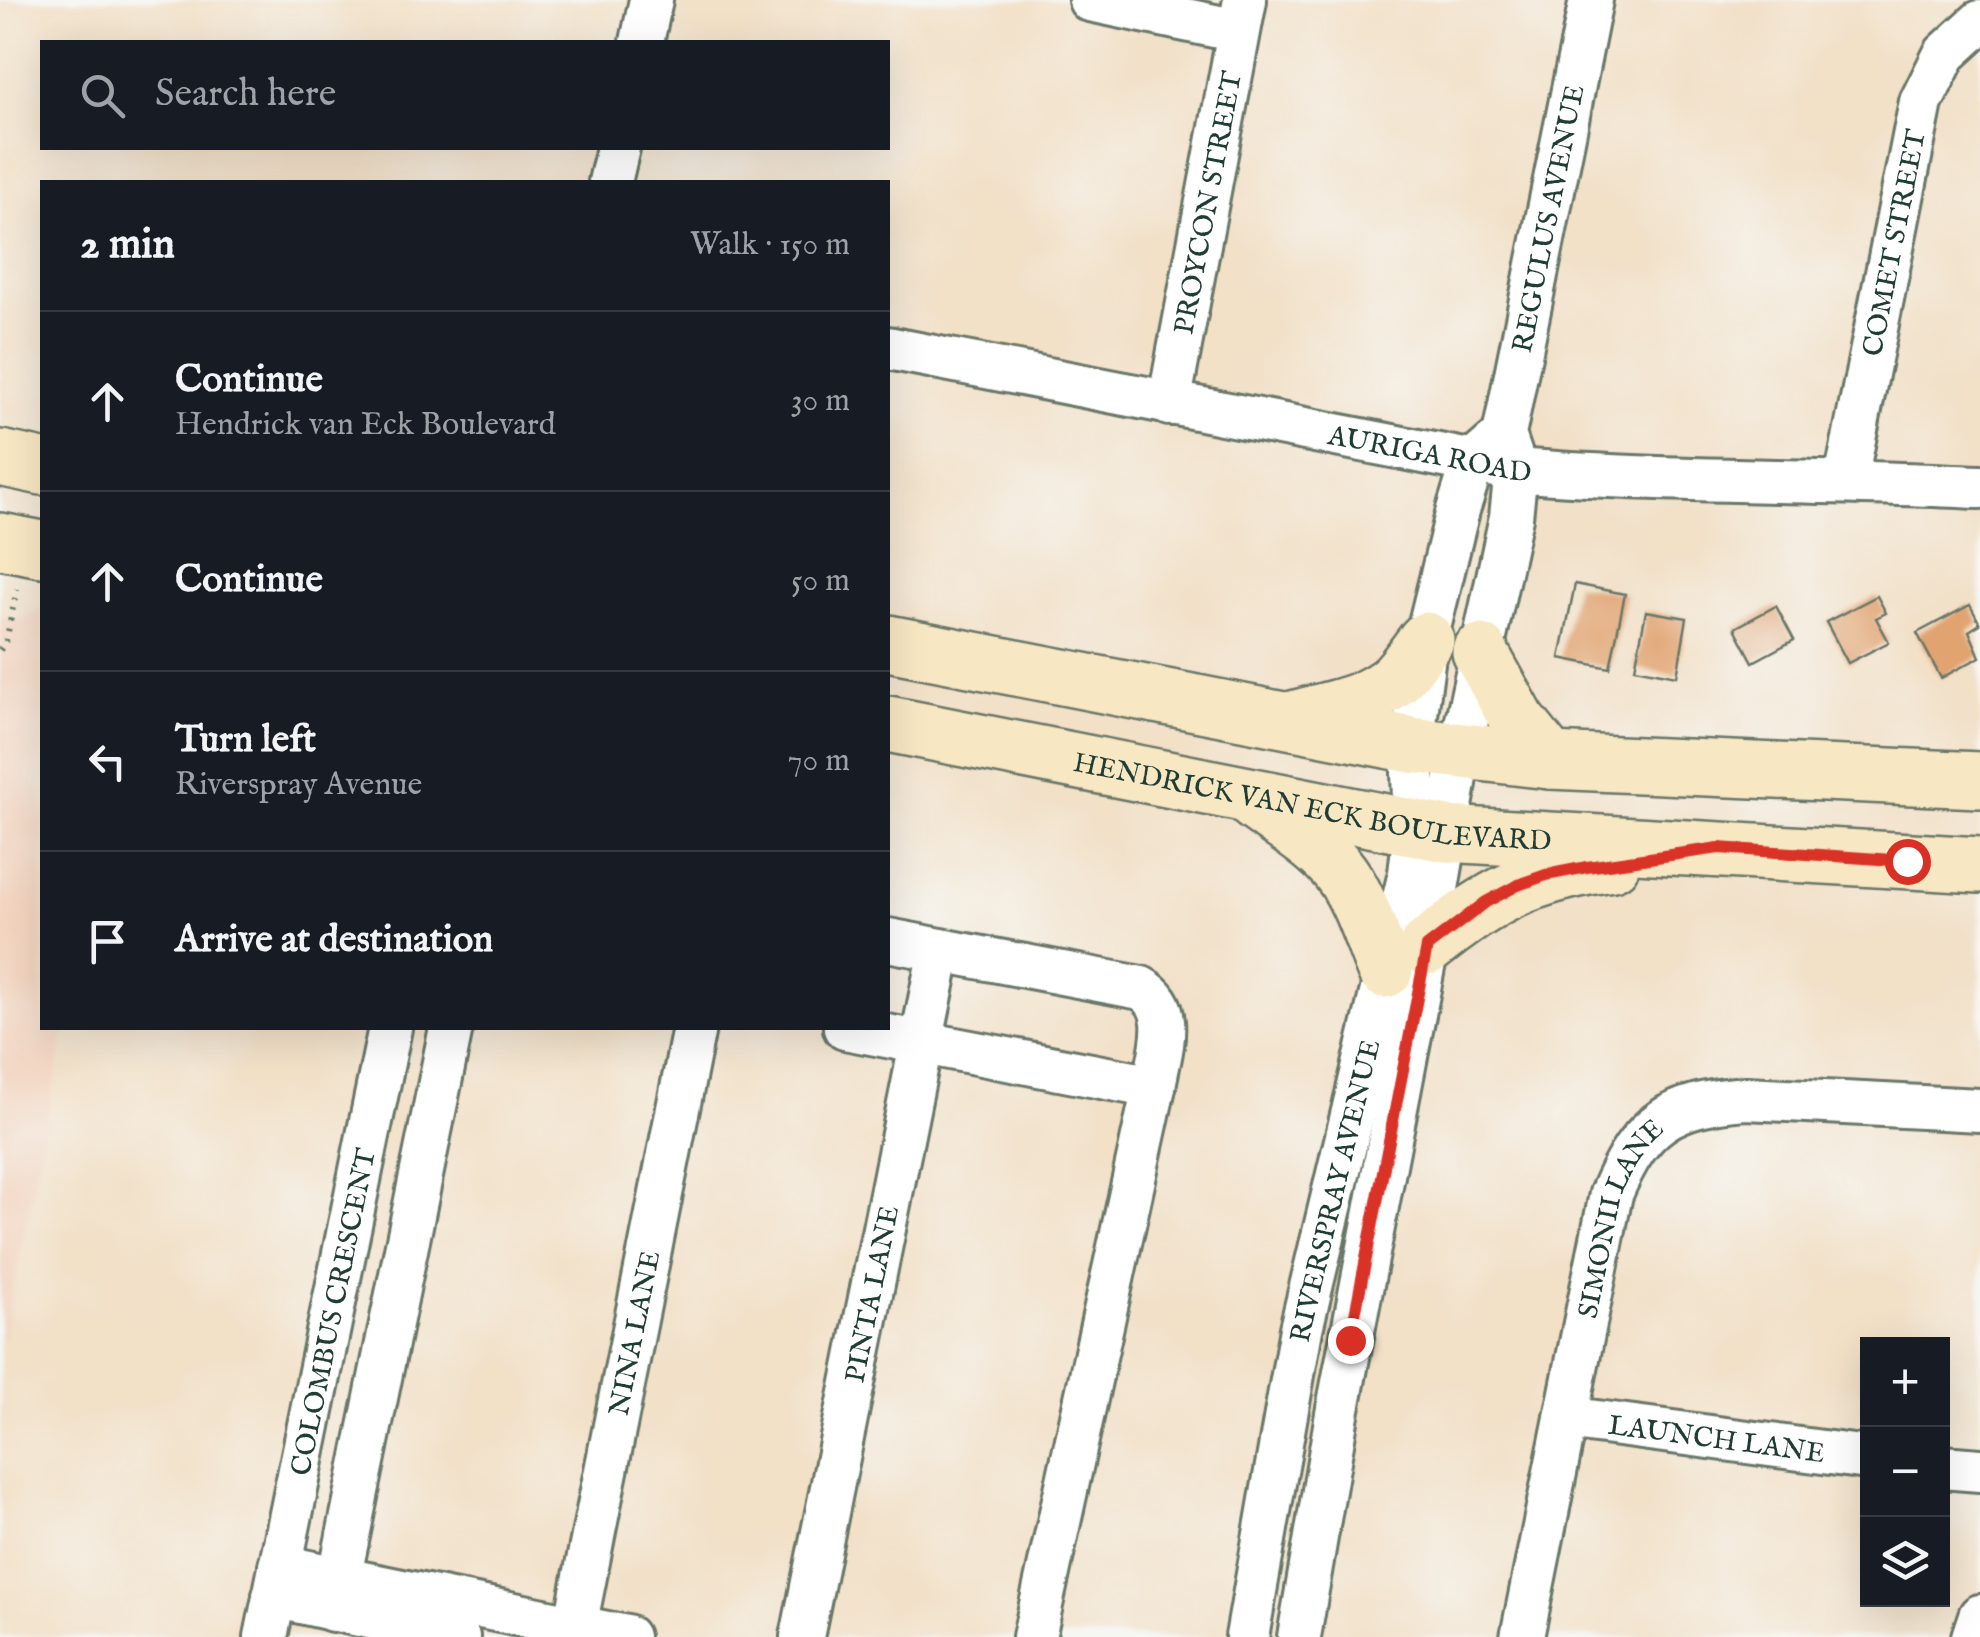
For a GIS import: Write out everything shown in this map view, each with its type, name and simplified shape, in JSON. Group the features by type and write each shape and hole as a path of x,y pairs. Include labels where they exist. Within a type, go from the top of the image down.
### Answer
{"main road":[{"path":"0,458 40,467"},
{"path":"1285,721 1372,694 1398,675 1426,640"},
{"path":"890,643 1436,747 1550,761 1980,780"},
{"path":"1480,652 1518,722 1550,761"},
{"name":"HENDRICK VAN ECK BOULEVARD","path":"890,724 1430,831 1980,864"},
{"path":"1244,795 1339,870 1406,958 1486,902 1546,875 1719,848"}],"street":[{"path":"642,40 651,0"},
{"path":"1090,0 1241,16"},
{"name":"REGULUS AVENUE","path":"1436,747 1480,652 1511,517 1498,456 1591,0"},
{"name":"PROYCON STREET","path":"1170,404 1241,16"},
{"name":"COMET STREET","path":"1846,480 1921,102 1945,54 1980,22"},
{"path":"610,180 618,150"},
{"name":"AURIGA ROAD","path":"890,348 1170,404 1498,456 1595,477 1846,480 1980,487"},
{"name":"REGULUS AVENUE","path":"1436,747 1426,640 1458,510 1498,456"},
{"name":"RIVERSPRAY AVENUE","path":"1299,1637 1362,1274 1390,1036 1406,958 1410,873 1430,831 1436,747"},
{"path":"890,940 1142,988 1155,996 1165,1018 1154,1087 1034,1637"},
{"name":"PINTA LANE","path":"802,1637 940,950"},
{"name":"COLOMBUS CRESCENT","path":"273,1600 390,1030"},
{"path":"337,1594 451,1030"},
{"name":"NINA LANE","path":"574,1632 694,1030"},
{"path":"856,1030 1154,1087"},
{"name":"RIVERSPRAY AVENUE","path":"1247,1637 1286,1408 1316,1263 1390,1036"},
{"name":"SIMONII LANE","path":"1522,1637 1611,1194 1634,1145 1674,1113 1707,1101 1746,1098 1980,1110"},
{"path":"1316,1263 1362,1274"},
{"path":"1286,1408 1336,1414"},
{"name":"LAUNCH LANE","path":"1566,1418 1860,1457"},
{"path":"1950,1467 1980,1470"},
{"path":"337,1594 458,1637"},
{"path":"273,1600 337,1594 497,1624 626,1637"},
{"path":"1973,1637 1980,1616"}],"path":[{"path":"0,650 6,642 23,545"}],"shaded area":[{"path":"33,612 40,614 40,1030 65,1030 0,1354 0,615 23,621"}],"building":[{"path":"1575,584 1625,594 1610,668 1560,658"},
{"path":"1877,596 1886,613 1876,618 1889,642 1848,663 1826,622"},
{"path":"1970,605 1980,624 1969,631 1980,657 1941,678 1917,633"},
{"path":"1776,606 1794,640 1753,662 1735,628"},
{"path":"1646,611 1687,618 1677,676 1635,668"}],"route":[{"path":"1350,1340 1427,947 1486,902 1518,885 1587,867 1719,848 1907,861"}]}
